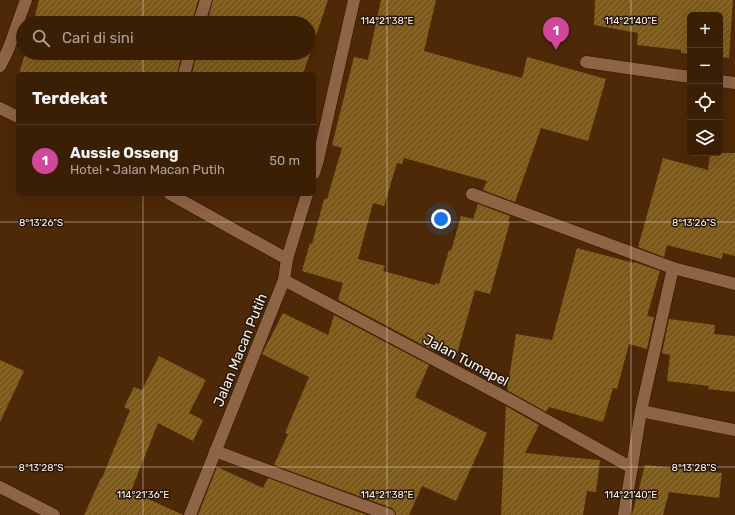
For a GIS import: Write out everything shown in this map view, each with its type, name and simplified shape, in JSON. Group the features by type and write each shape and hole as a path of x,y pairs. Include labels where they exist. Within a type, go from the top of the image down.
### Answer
{"street":[{"path":"18,16 26,0"},
{"path":"201,16 206,0"},
{"path":"316,166 354,0"},
{"path":"0,66 6,40 16,20"},
{"path":"185,72 188,60"},
{"path":"586,62 687,77"},
{"path":"723,81 735,83"},
{"path":"0,108 16,116"},
{"path":"472,194 673,268 735,284"},
{"path":"174,196 287,259"},
{"name":"Jalan Macan Putih","path":"190,515 284,280 287,259 306,196"},
{"path":"624,515 641,411 673,268"},
{"name":"Jalan Tumapel","path":"284,280 512,401 632,468"},
{"path":"641,411 735,430"},
{"path":"215,451 390,515"},
{"path":"0,487 54,515"}],"building":[{"path":"39,0 198,0 194,16 35,16"},
{"path":"213,0 328,0 316,36 316,16 209,16"},
{"path":"381,0 436,0 424,51 522,78 527,57 606,79 588,141 541,128 515,202 483,190 487,181 404,158 402,164 397,163 384,206 373,203 358,259 385,266 383,271 435,285 435,283 439,284 449,250 451,251 461,216 473,219 478,204 510,216 508,221 510,222 490,294 475,290 457,354 436,348 434,351 338,300 343,283 302,271 310,243 312,244 324,199 327,199 342,148 332,145 354,57 368,60"},
{"path":"595,0 733,0 729,58 723,57 723,12 687,12 687,54 681,53 681,50 637,45 638,33 594,25"},
{"path":"23,60 180,60 177,72 20,72"},
{"path":"195,60 308,60 304,72 192,72"},
{"path":"723,153 735,153 735,256 723,253 722,259 667,245 664,257 638,247 663,158 708,170 710,156 723,156"},
{"path":"577,248 634,262 660,271 647,316 654,317 647,349 629,344 617,389 613,388 603,422 549,407 546,412 507,390 516,334 552,340"},
{"path":"283,313 328,335 334,315 429,365 415,397 487,433 456,501 422,486 409,515 396,515 392,508 274,465 288,434 285,433 309,377 262,354"},
{"path":"669,319 715,325 714,334 735,336 735,392 708,389 709,386 667,381 670,355 662,353"},
{"path":"159,356 206,380 189,413 203,420 193,441 158,423 131,491 183,515 84,515 102,478 130,410 124,407 134,387 142,390"},
{"path":"0,360 24,371 0,422"},
{"path":"506,406 539,425 525,453 600,460 596,492 587,491 583,515 501,515"},
{"path":"645,465 722,473 719,498 669,492 663,515 632,515"},
{"path":"217,467 263,488 268,478 367,515 198,515"}],"place":[{"name":"Aussie Osseng","path":"556,50"}]}
